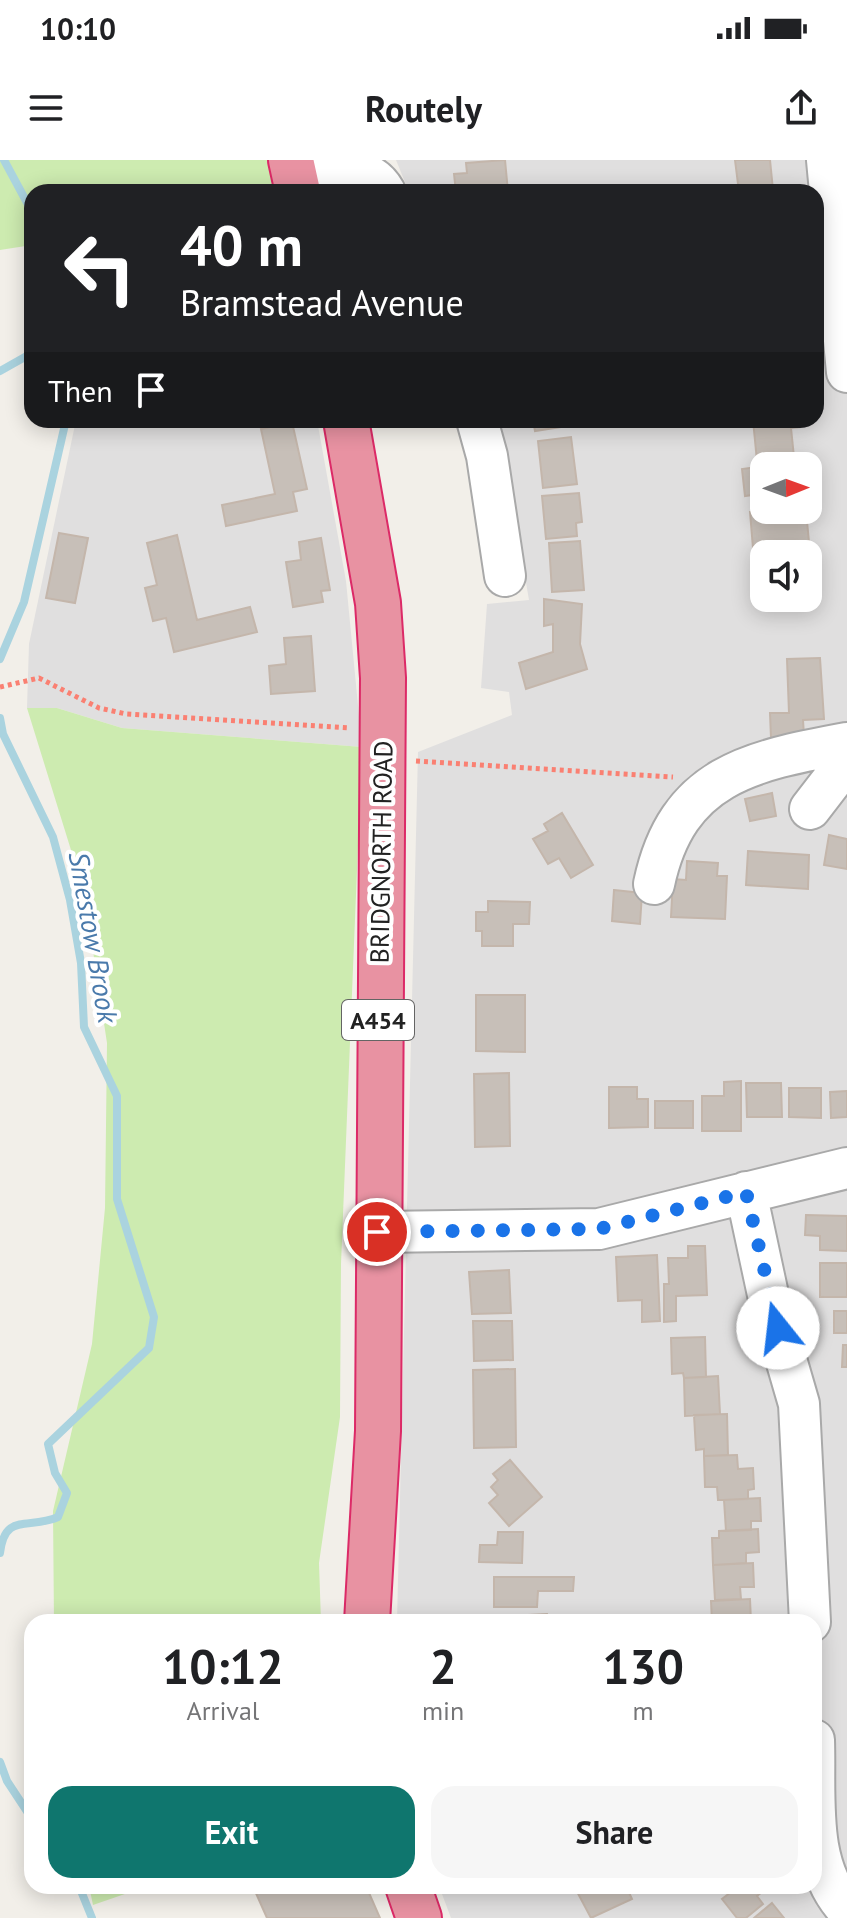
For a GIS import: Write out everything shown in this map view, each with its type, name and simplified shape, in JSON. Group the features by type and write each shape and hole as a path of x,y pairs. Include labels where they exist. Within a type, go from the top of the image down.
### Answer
{"highway":[{"name":"BRIDGNORTH ROAD","path":"347,428 378,603 382,745 378,1431 367,1614"},
{"path":"411,1894 419,1918"}],"street":[{"path":"827,160 847,372"},
{"path":"295,178 346,167 363,168 372,173 380,184"},
{"path":"479,428 487,456 505,576"},
{"path":"654,884 661,850 678,816 722,780 760,760 847,743"},
{"path":"810,809 847,761"},
{"path":"377,1232 599,1229 847,1168"},
{"path":"746,1192 770,1304 799,1404 810,1614"},
{"path":"822,1872 831,1891 847,1909"}],"path":[{"path":"0,687 39,678 99,708 126,714 382,745 722,780"}],"shaded area":[{"path":"396,160 847,160 847,1918 451,1918 442,1894 822,1894 822,1614 397,1614 418,752 512,715 509,692 481,688 487,604 529,600 499,428 824,428 824,184 406,184"},
{"path":"74,428 318,428 346,581 362,747 122,728 57,708 27,708 29,644"}],"green space":[{"path":"0,160 270,160 275,184 24,184 24,246 0,250"},
{"path":"27,708 57,708 122,728 362,747 341,1264 340,1417 319,1563 321,1614 54,1614 53,1511 92,1344 105,1208 107,1043 84,892"},
{"path":"91,1894 125,1894 93,1905"}],"building":[{"path":"505,160 507,184 455,184 454,174 467,173 466,163"},
{"path":"735,160 770,160 772,184 738,184"},
{"path":"293,428 307,489 293,492 297,511 226,526 222,505 275,494 261,429"},
{"path":"754,428 791,428 793,452 756,452"},
{"path":"571,437 577,484 543,488 538,441"},
{"path":"750,468 750,495 745,496 742,469"},
{"path":"579,493 582,522 576,523 577,536 546,539 542,496"},
{"path":"751,524 807,524 809,540 752,540"},
{"path":"59,533 88,538 75,603 46,598"},
{"path":"177,535 197,620 250,607 257,632 174,652 166,618 153,621 145,588 157,585 147,543"},
{"path":"321,538 330,590 321,591 323,602 293,607 286,562 301,560 299,542"},
{"path":"580,541 584,590 552,592 549,543"},
{"path":"544,599 582,604 580,644 587,669 526,689 519,663 553,652 553,624 544,626"},
{"path":"311,636 315,691 271,694 269,666 286,664 284,638"},
{"path":"820,658 824,719 803,720 804,736 771,738 770,713 789,713 787,659"},
{"path":"772,793 776,816 750,821 745,799"},
{"path":"562,813 593,865 571,878 559,858 548,864 533,839 548,831 544,824"},
{"path":"829,835 847,839 847,869 824,865"},
{"path":"748,851 809,855 808,889 746,885"},
{"path":"687,861 718,863 717,876 727,876 725,919 671,917 673,879 686,880"},
{"path":"614,890 642,893 640,924 612,921"},
{"path":"488,901 530,902 529,924 513,924 513,946 482,946 482,931 476,931 476,912 488,912"},
{"path":"476,995 525,995 525,1052 476,1051"},
{"path":"509,1073 510,1146 475,1147 474,1074"},
{"path":"741,1081 741,1131 702,1131 702,1096 724,1096 724,1082"},
{"path":"746,1083 781,1083 782,1117 747,1117"},
{"path":"609,1087 637,1087 637,1099 648,1099 648,1127 609,1128"},
{"path":"789,1088 821,1088 821,1118 789,1117"},
{"path":"847,1091 847,1117 831,1118 830,1092"},
{"path":"655,1101 693,1101 693,1128 655,1128"},
{"path":"806,1215 847,1216 847,1251 820,1250 820,1236 805,1235"},
{"path":"688,1246 705,1246 707,1295 676,1296 676,1321 664,1322 664,1284 669,1284 668,1258 688,1258"},
{"path":"657,1255 660,1321 642,1322 642,1300 618,1301 616,1257"},
{"path":"820,1263 847,1263 847,1297 820,1297"},
{"path":"509,1270 511,1313 472,1314 469,1272"},
{"path":"834,1311 847,1311 847,1333 834,1333"},
{"path":"473,1321 512,1321 513,1360 474,1361"},
{"path":"705,1337 706,1377 684,1378 683,1373 672,1374 671,1338"},
{"path":"843,1345 847,1345 847,1367 842,1367"},
{"path":"515,1369 516,1447 474,1448 473,1370"},
{"path":"718,1376 720,1414 685,1416 684,1378"},
{"path":"727,1414 728,1455 704,1456 704,1449 696,1450 694,1415"},
{"path":"737,1455 738,1469 753,1468 754,1489 748,1490 748,1499 718,1500 717,1487 705,1487 704,1456"},
{"path":"510,1460 542,1497 509,1526 489,1503 498,1495 491,1487 498,1480 493,1474"},
{"path":"760,1498 761,1521 751,1521 751,1530 726,1531 724,1500"},
{"path":"758,1529 759,1552 746,1553 746,1563 713,1565 712,1538 719,1538 719,1531"},
{"path":"498,1532 523,1532 522,1563 479,1562 480,1545 497,1545"},
{"path":"753,1563 754,1587 740,1587 741,1599 715,1600 713,1565"},
{"path":"494,1577 574,1577 573,1591 538,1591 537,1607 494,1607"},
{"path":"750,1599 751,1614 712,1614 711,1601"},
{"path":"256,1894 370,1894 380,1918 267,1918"},
{"path":"578,1894 630,1894 632,1899 591,1918"},
{"path":"729,1894 760,1894 757,1896 763,1904 746,1918 737,1918 722,1899"},
{"path":"772,1903 784,1918 754,1918"}],"waterway":[{"name":"Smestow Brook","path":"4,160 24,197"},
{"path":"0,371 24,358"},
{"name":"Smestow Brook","path":"0,659 24,602 64,428"},
{"name":"Smestow Brook","path":"0,718 3,734 53,837 70,900 81,963 84,1027 117,1096 117,1199 154,1317 149,1348 48,1444 55,1473 67,1493 58,1517 13,1527 7,1532 0,1553"},
{"name":"Smestow Brook","path":"0,1762 7,1781 24,1807"},
{"name":"Smestow Brook","path":"82,1894 92,1918"}],"route":[{"path":"377,1232 599,1229 635,1223 746,1192 778,1328"}]}
